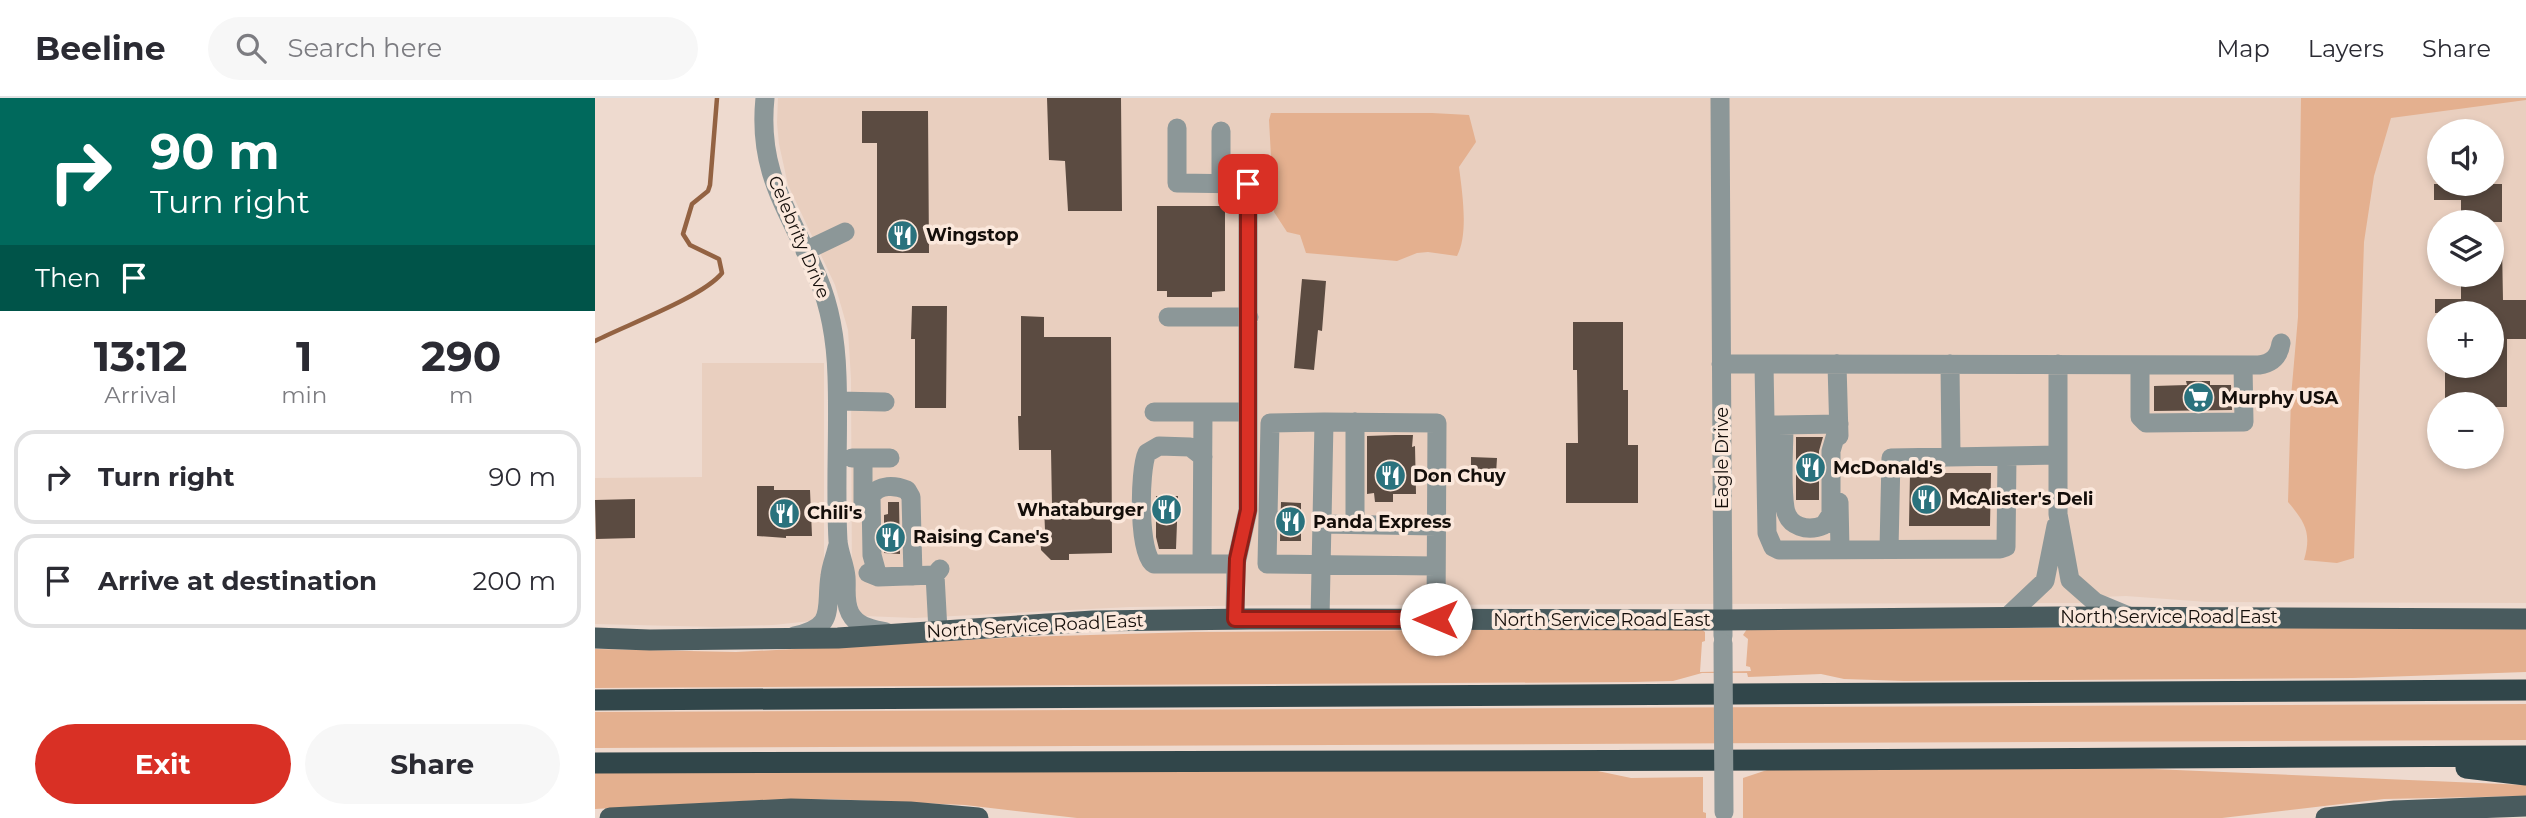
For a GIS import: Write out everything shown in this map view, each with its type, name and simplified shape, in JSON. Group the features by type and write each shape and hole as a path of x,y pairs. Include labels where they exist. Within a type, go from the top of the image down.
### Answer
{"highway":[{"path":"595,700 2526,690"},
{"path":"595,763 2526,756"},
{"path":"2367,758 2526,775"}],"main road":[{"name":"North Service Road East","path":"595,638 785,638 898,634 1093,621 1235,619 2526,619"},
{"path":"2326,818 2395,811 2526,806"},
{"path":"610,818 790,809 978,818"}],"street":[{"name":"Celebrity Drive","path":"765,98 764,134 773,181 818,276 833,328 837,353 838,543"},
{"name":"Eagle Drive","path":"1720,98 1724,815"},
{"path":"1177,128 1177,183 1248,184 1248,515 1236,564 1235,619"},
{"path":"1221,131 1221,183"},
{"path":"805,251 845,232"},
{"path":"1168,317 1249,317"},
{"path":"1721,364 2259,365 2272,361 2281,344"},
{"path":"1764,364 1785,509 1795,524 1810,529 1824,526 1831,514 1831,451 1839,424"},
{"path":"1837,364 1840,549"},
{"path":"1950,364 1951,456"},
{"path":"2058,364 2058,514 2070,580 2095,602 2132,617"},
{"path":"2140,365 2140,417 2146,423 2244,422 2243,365"},
{"path":"838,401 885,402"},
{"path":"1154,412 1248,412"},
{"path":"1202,564 1203,412"},
{"path":"1320,619 1324,422"},
{"path":"1355,422 1355,524"},
{"path":"1436,566 1267,564 1270,423 1437,423 1436,619"},
{"path":"1774,425 1839,424"},
{"path":"1774,425 1769,542 1779,550 2006,547 2007,456"},
{"path":"1203,457 1163,455 1151,463 1150,540 1153,557 1202,564 1236,564"},
{"path":"1889,549 1891,458 2058,455"},
{"path":"838,458 890,458"},
{"path":"863,458 864,562 869,574 878,577 913,576 937,572 938,631"},
{"path":"878,577 872,555 871,499 877,490 894,487 907,490 911,497 913,576"},
{"path":"2007,617 2045,580 2058,514"},
{"path":"1322,524 1436,526"},
{"path":"838,543 851,615 861,625 898,634"},
{"path":"785,638 815,630 825,620 829,606 829,576 838,543"}],"shaded area":[{"path":"778,98 2526,98 2526,603 2207,602 2126,596 2099,597 2081,603 1294,605 1130,607 915,618 864,616 860,614 852,587 851,379 848,330 835,285 788,185 779,144"},
{"path":"2301,98 2526,98 2391,118 2374,176 2364,242 2354,558 2337,563 2304,560 2307,535 2299,516 2288,502 2291,397 2298,317"},
{"path":"1271,113 1469,115 1476,142 1459,167 1464,224 1457,256 1428,252 1417,253 1397,261 1306,253 1300,235 1287,232 1274,212 1269,120"},
{"path":"702,363 824,363 824,585 821,612 811,621 773,625 716,627 595,624 595,478 702,477"},
{"path":"1700,628 1705,632 1705,641 1702,642 1700,672 1751,671 1750,667 1746,666 1748,639 1743,635 1747,629 2526,629 2526,672 2353,678 1904,681 1844,679 1821,674 1748,677 1747,673 1702,673 1673,681 1633,682 595,688 595,649 736,652 1022,637 1193,632"},
{"path":"2526,704 2526,740 595,748 595,712"},
{"path":"2014,767 2153,769 2526,785 2526,796 2384,799 2222,818 1743,818 1743,778 1767,770"},
{"path":"1593,770 1631,778 1703,777 1703,812 1706,813 1706,818 1077,818 965,805 829,799 595,809 595,773"}],"building":[{"path":"1047,98 1121,98 1122,211 1068,211 1065,161 1049,160"},
{"path":"862,111 928,111 929,253 877,253 877,143 862,143"},
{"path":"2434,196 2502,196 2502,210 2461,210 2461,200 2434,200"},
{"path":"1157,206 1225,206 1225,291 1212,292 1212,297 1167,297 1167,291 1157,291"},
{"path":"1302,279 1326,281 1322,331 1318,330 1314,370 1294,368"},
{"path":"2461,287 2503,287 2503,300 2526,300 2526,339 2507,339 2507,407 2504,407 2504,392 2445,392 2445,378 2504,378 2504,301 2435,301 2461,299"},
{"path":"912,306 947,306 946,408 915,408"},
{"path":"1021,316 1044,317 1044,337 1111,337 1112,553 1069,554 1069,560 1051,560 1041,550 1040,531 1045,530 1044,506 1052,506 1051,450 1019,450"},
{"path":"1573,322 1623,322 1623,390 1628,390 1628,445 1638,445 1638,503 1566,503 1566,443 1578,443"},
{"path":"2186,381 2210,381 2210,385 2231,385 2232,410 2154,411 2154,386 2187,385"},
{"name":"Don Chuy","path":"1413,435 1416,494 1393,494 1393,502 1375,502 1374,493 1367,494 1367,436"},
{"name":"McDonald's","path":"1796,437 1823,437 1819,451 1819,500 1796,500"},
{"path":"1471,457 1497,458 1496,474 1471,473"},
{"path":"1910,473 1991,473 1990,526 1909,526"},
{"name":"Chili's","path":"757,486 774,486 774,490 810,490 812,536 757,536"},
{"name":"Whataburger","path":"1156,496 1178,496 1176,549 1159,549 1156,537"},
{"path":"635,499 635,538 596,539 595,500"},
{"path":"888,502 899,502 900,554 884,553 884,515 888,514"},
{"name":"Panda Express","path":"1281,502 1301,503 1301,541 1280,541"}],"waterway":[{"path":"595,341 699,292 722,273 719,259 690,245 683,234 692,204 708,191 710,185 717,98"}],"place":[{"name":"Wingstop","path":"903,235"},
{"name":"Murphy USA","path":"2198,398"},
{"name":"McDonald's","path":"1810,468"},
{"name":"Don Chuy","path":"1390,476"},
{"name":"McAlister's Deli","path":"1926,499"},
{"name":"Whataburger","path":"1167,510"},
{"name":"Chili's","path":"784,513"},
{"name":"Panda Express","path":"1290,522"},
{"name":"Raising Cane's","path":"890,537"}],"route":[{"path":"1248,184 1248,510 1247,523 1238,550 1235,619 1436,619"}]}
